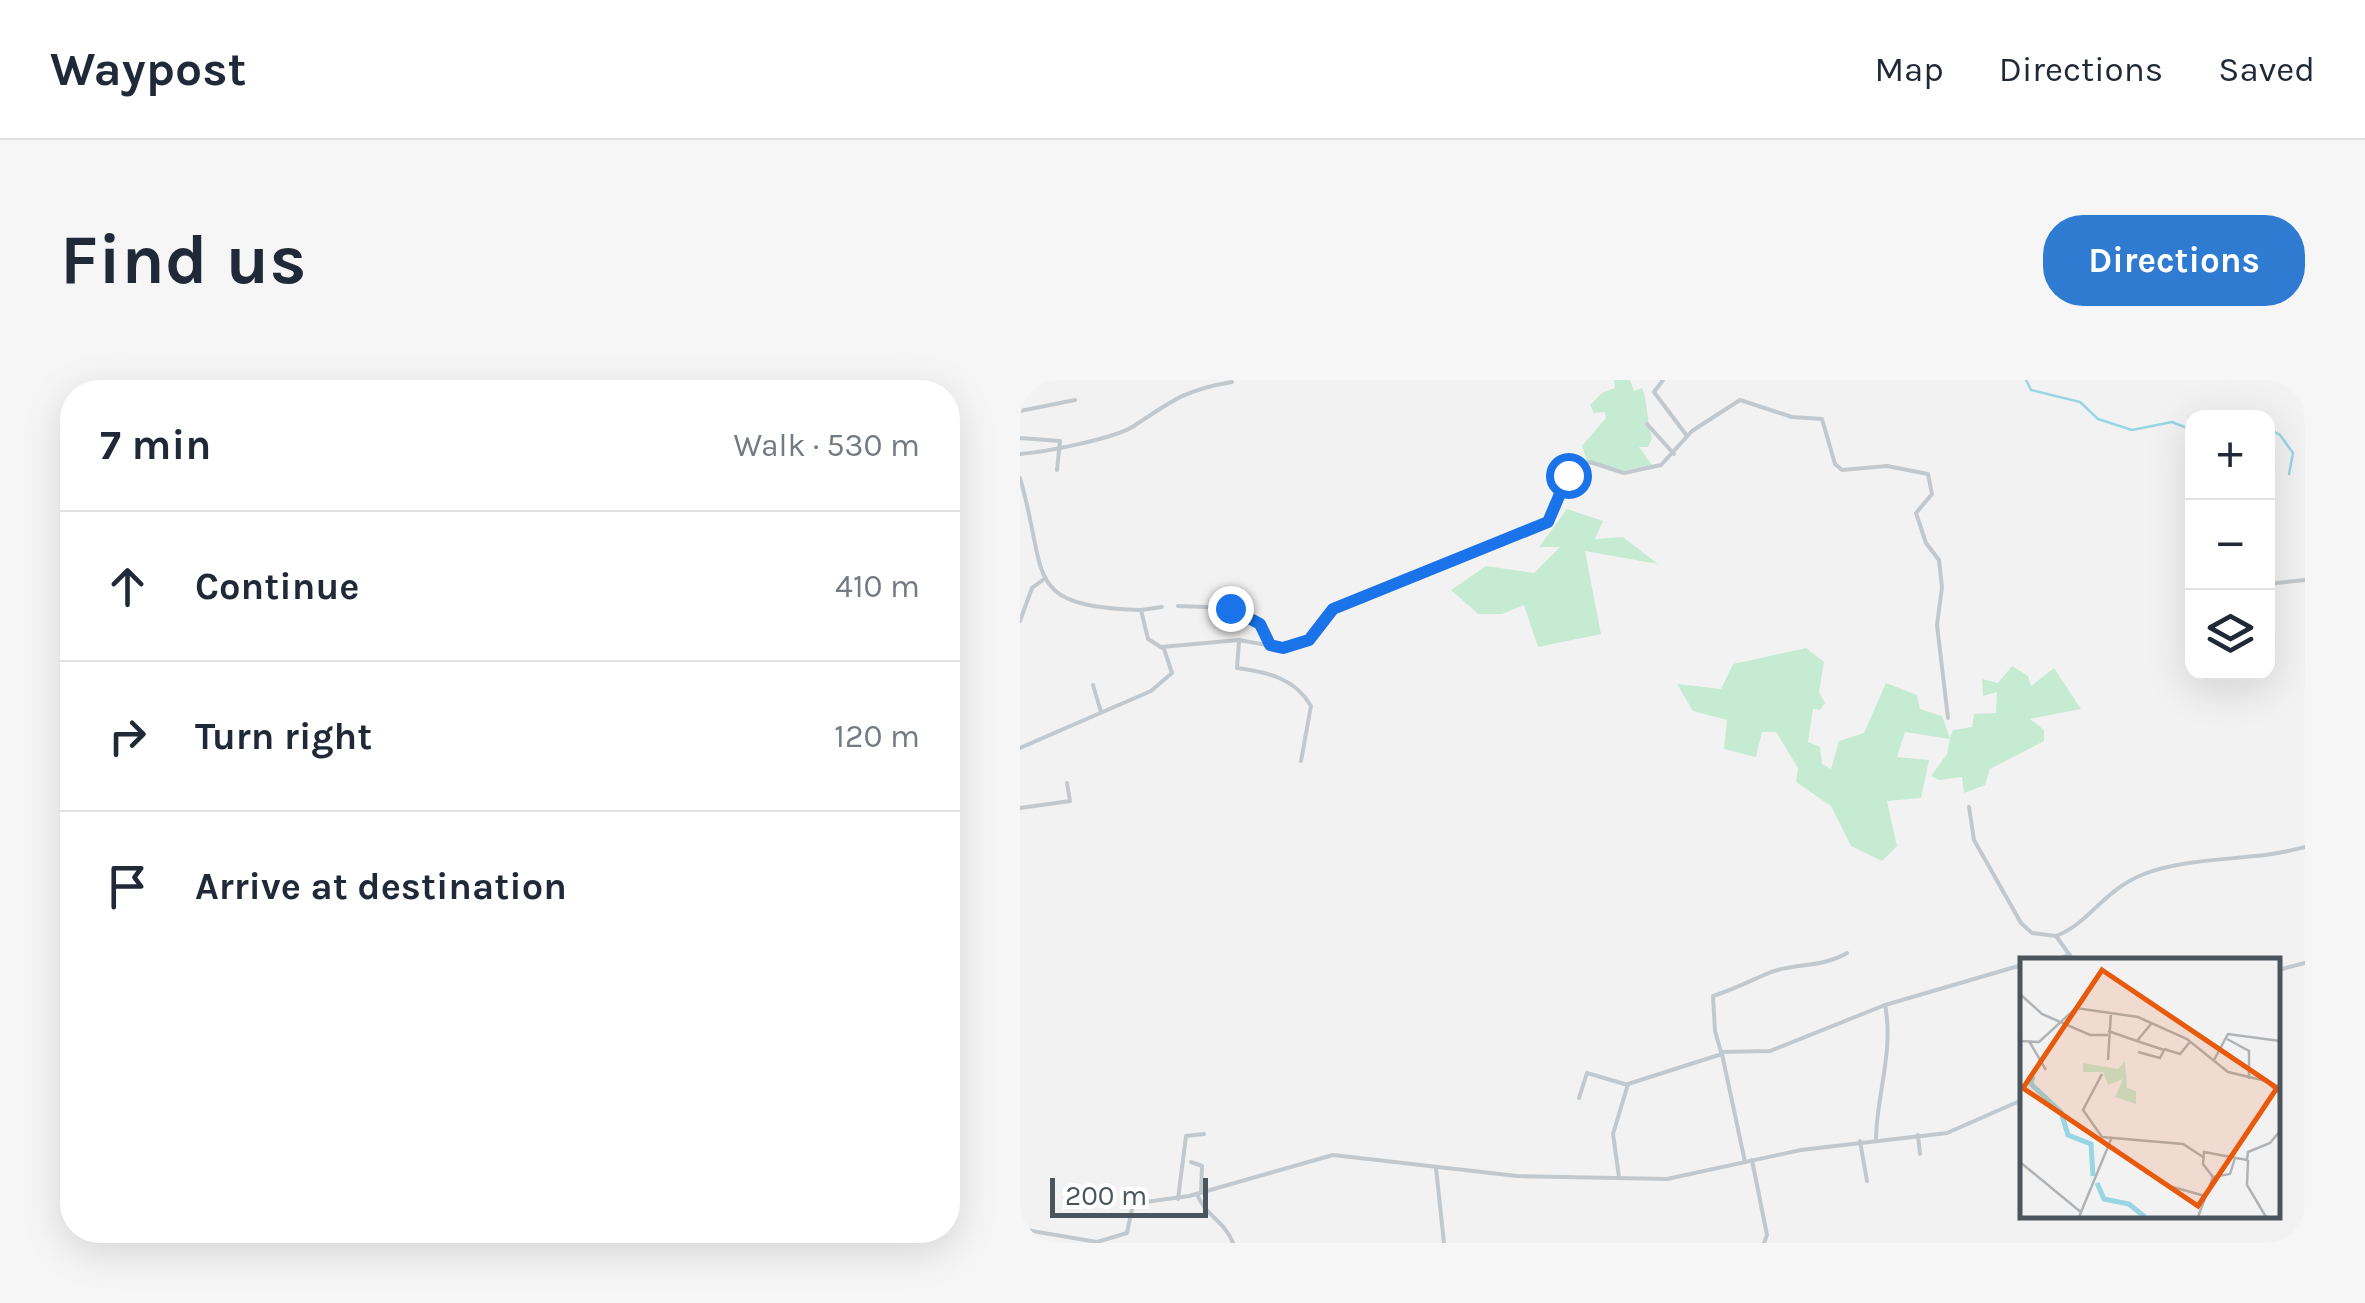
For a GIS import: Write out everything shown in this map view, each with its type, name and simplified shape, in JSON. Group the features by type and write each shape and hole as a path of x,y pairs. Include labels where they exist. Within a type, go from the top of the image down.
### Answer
{"street":[{"path":"1664,380 1654,392 1687,436"},
{"path":"1020,454 1059,451 1130,429 1183,392 1232,382"},
{"path":"1020,411 1074,400"},
{"path":"1162,647 1239,640 1283,648 1309,640 1333,609 1476,552 1517,530 1542,525 1556,512 1564,482 1578,465 1596,462 1618,472 1633,472 1661,465 1687,436 1727,405 1744,401 1792,418 1822,419 1835,464 1842,470 1888,466 1928,474 1932,494 1916,513 1926,542 1939,560 1942,587 1937,625 1948,718"},
{"path":"1647,424 1674,454"},
{"path":"1020,438 1058,440 1057,470"},
{"path":"1020,478 1044,578 1066,601 1109,610 1162,607"},
{"path":"1020,621 1032,588 1044,578"},
{"path":"2275,583 2305,580"},
{"path":"1178,606 1230,608 1260,624 1270,645"},
{"path":"1020,748 1170,678 1171,666 1162,647 1148,639 1140,610"},
{"path":"1239,640 1237,668 1275,674 1296,687 1311,706 1301,761"},
{"path":"1093,685 1101,712"},
{"path":"1020,808 1070,801 1067,783"},
{"path":"1969,807 1974,840 2019,920 2032,933 2056,936 2072,930 2109,892 2145,874 2214,858 2277,855 2305,847"},
{"path":"2056,936 2070,958"},
{"path":"1745,1162 1713,996 1747,986 1766,974 1828,964 1848,953"},
{"path":"2060,958 2067,956"},
{"path":"2280,969 2305,963"},
{"path":"1578,1098 1587,1073 1628,1085 1652,1073 1722,1053 1770,1051 1885,1005 2020,965"},
{"path":"1876,1138 1877,1098 1888,1051 1885,1005"},
{"path":"1619,1180 1613,1134 1628,1085"},
{"path":"1127,1243 1124,1236 1134,1205 1199,1194 1321,1156 1619,1180 1687,1176 1860,1140 1966,1128 2020,1101"},
{"path":"1178,1198 1186,1136 1204,1134"},
{"path":"1918,1135 1920,1154"},
{"path":"1860,1140 1866,1181"},
{"path":"1752,1160 1768,1235 1764,1243"},
{"path":"1191,1162 1202,1166 1199,1194 1206,1213 1225,1226 1233,1243"},
{"path":"1436,1168 1444,1243"},
{"path":"1020,1229 1097,1242 1124,1236"}],"green space":[{"path":"1614,380 1630,380 1634,391 1642,388 1652,438 1648,447 1639,447 1652,465 1622,471 1580,462 1586,458 1582,446 1606,418 1605,412 1594,413 1590,405 1602,393 1615,388"},
{"path":"1567,509 1603,521 1595,539 1623,537 1658,564 1585,551 1601,634 1538,647 1524,605 1502,614 1478,614 1451,590 1486,566 1534,573 1560,547 1539,547"},
{"path":"1806,648 1824,662 1819,692 1825,703 1820,710 1813,709 1808,742 1820,747 1822,764 1831,769 1839,741 1864,733 1886,683 1917,695 1920,709 1942,716 1950,738 1953,730 1972,727 1974,714 1996,713 1997,692 1983,696 1982,679 1998,683 2012,666 2028,676 2031,686 2054,668 2081,709 2030,719 2044,730 2044,741 1990,769 1985,785 1964,793 1962,777 1939,780 1931,776 1947,754 1950,739 1905,732 1897,757 1929,760 1921,798 1887,801 1897,846 1882,861 1851,846 1831,806 1796,782 1798,768 1776,732 1762,732 1756,757 1724,749 1727,720 1693,711 1677,684 1721,689 1733,664"}],"waterway":[{"path":"2026,380 2031,390 2080,402 2098,419 2132,430 2172,422 2185,427"},
{"path":"2275,432 2293,453 2289,474"}],"route":[{"path":"1230,608 1260,624 1270,645 1283,648 1309,640 1323,617 1333,609 1476,552 1517,530 1548,522 1556,512 1568,475"}]}
